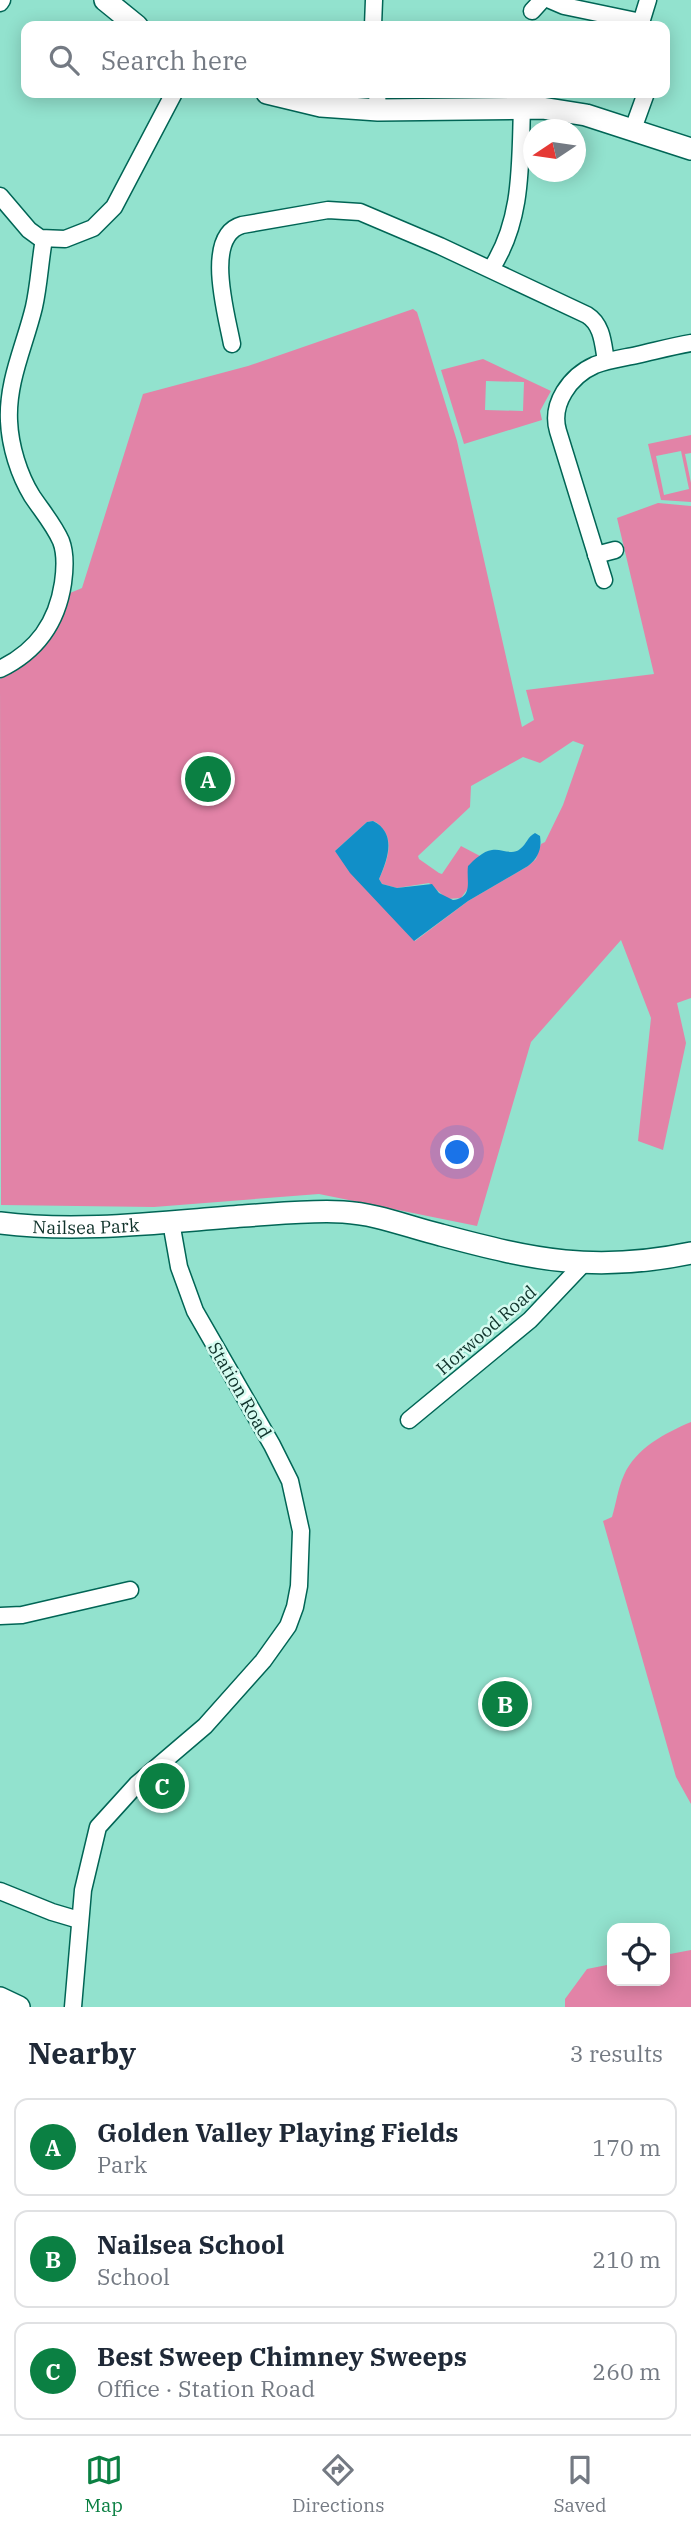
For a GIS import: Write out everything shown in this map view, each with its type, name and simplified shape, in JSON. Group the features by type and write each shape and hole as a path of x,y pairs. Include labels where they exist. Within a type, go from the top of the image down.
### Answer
{"street":[{"path":"105,0 131,21"},
{"path":"373,21 374,0"},
{"path":"550,0 564,6 628,21"},
{"path":"642,21 649,0"},
{"path":"0,196 34,235 44,239 73,236 93,228 109,214 171,98"},
{"path":"288,98 321,106 377,101 542,108 586,115 691,149"},
{"path":"633,129 644,98"},
{"path":"491,269 508,239 516,208 522,107"},
{"path":"232,344 222,291 220,259 225,239 231,230 239,226 328,210 360,212 491,269 591,317 601,333 606,361"},
{"path":"0,669 27,652 45,633 61,598 64,572 62,545 53,525 23,479 4,421 13,377 35,303 44,239"},
{"path":"604,580 558,431 555,412 561,398 576,379 591,367 606,361 691,343"},
{"path":"596,555 615,550"},
{"path":"171,1222 285,1213 363,1214 401,1222 492,1249 546,1260 583,1264 628,1263 691,1253"},
{"name":"Nailsea Park","path":"0,1223 44,1227 171,1222"},
{"name":"Station Road","path":"73,2007 79,1920 92,1848 101,1823 150,1771 205,1726 263,1661 288,1626 299,1586 301,1531 290,1481 195,1311 178,1267 171,1222"},
{"name":"Horwood Road","path":"409,1420 530,1320 583,1264"},
{"path":"0,1616 22,1615 121,1588"},
{"path":"0,1891 79,1920"},
{"path":"0,1998 19,2007"}],"shaded area":[{"path":"413,309 417,312 457,441 522,727 534,720 526,690 654,674 617,518 658,503 691,506 691,998 677,1003 686,1043 663,1150 638,1141 651,1018 621,940 531,1042 477,1226 319,1194 154,1207 1,1205 0,679 35,654 53,633 70,593 82,588 143,394 248,366","holes":["573,741 584,745 563,805 545,842 541,844 536,859 468,901 415,941 335,851 367,822 376,822 386,834 389,846 379,879 382,884 397,888 429,883 447,899 461,898 469,887 468,868 480,856 461,846 442,874 418,856 470,807 471,786 523,757 540,763"]},
{"path":"483,359 551,391 540,411 542,420 464,444 441,370","holes":["486,381 524,382 523,411 485,410"]},
{"path":"691,435 691,453 685,454 691,483 691,502 661,500 648,444","holes":["681,451 689,489 664,495 656,456"]},
{"path":"691,1422 691,1804 676,1777 603,1521 612,1517 622,1480 636,1457 662,1436"},
{"path":"691,1950 691,2007 565,2007 565,1999 587,1969 607,1965 607,1986 670,1986 670,1954"}],"water":[{"path":"373,821 381,826 388,839 387,855 379,879 382,884 397,888 432,884 439,893 453,900 464,896 468,888 468,866 482,854 495,850 517,851 535,833 540,836 540,849 528,866 468,901 414,941 350,873 335,851 367,822"}],"place":[{"name":"Golden Valley Playing Fields","path":"208,779"},
{"name":"Nailsea School","path":"505,1704"},
{"name":"Best Sweep Chimney Sweeps","path":"162,1786"}]}
